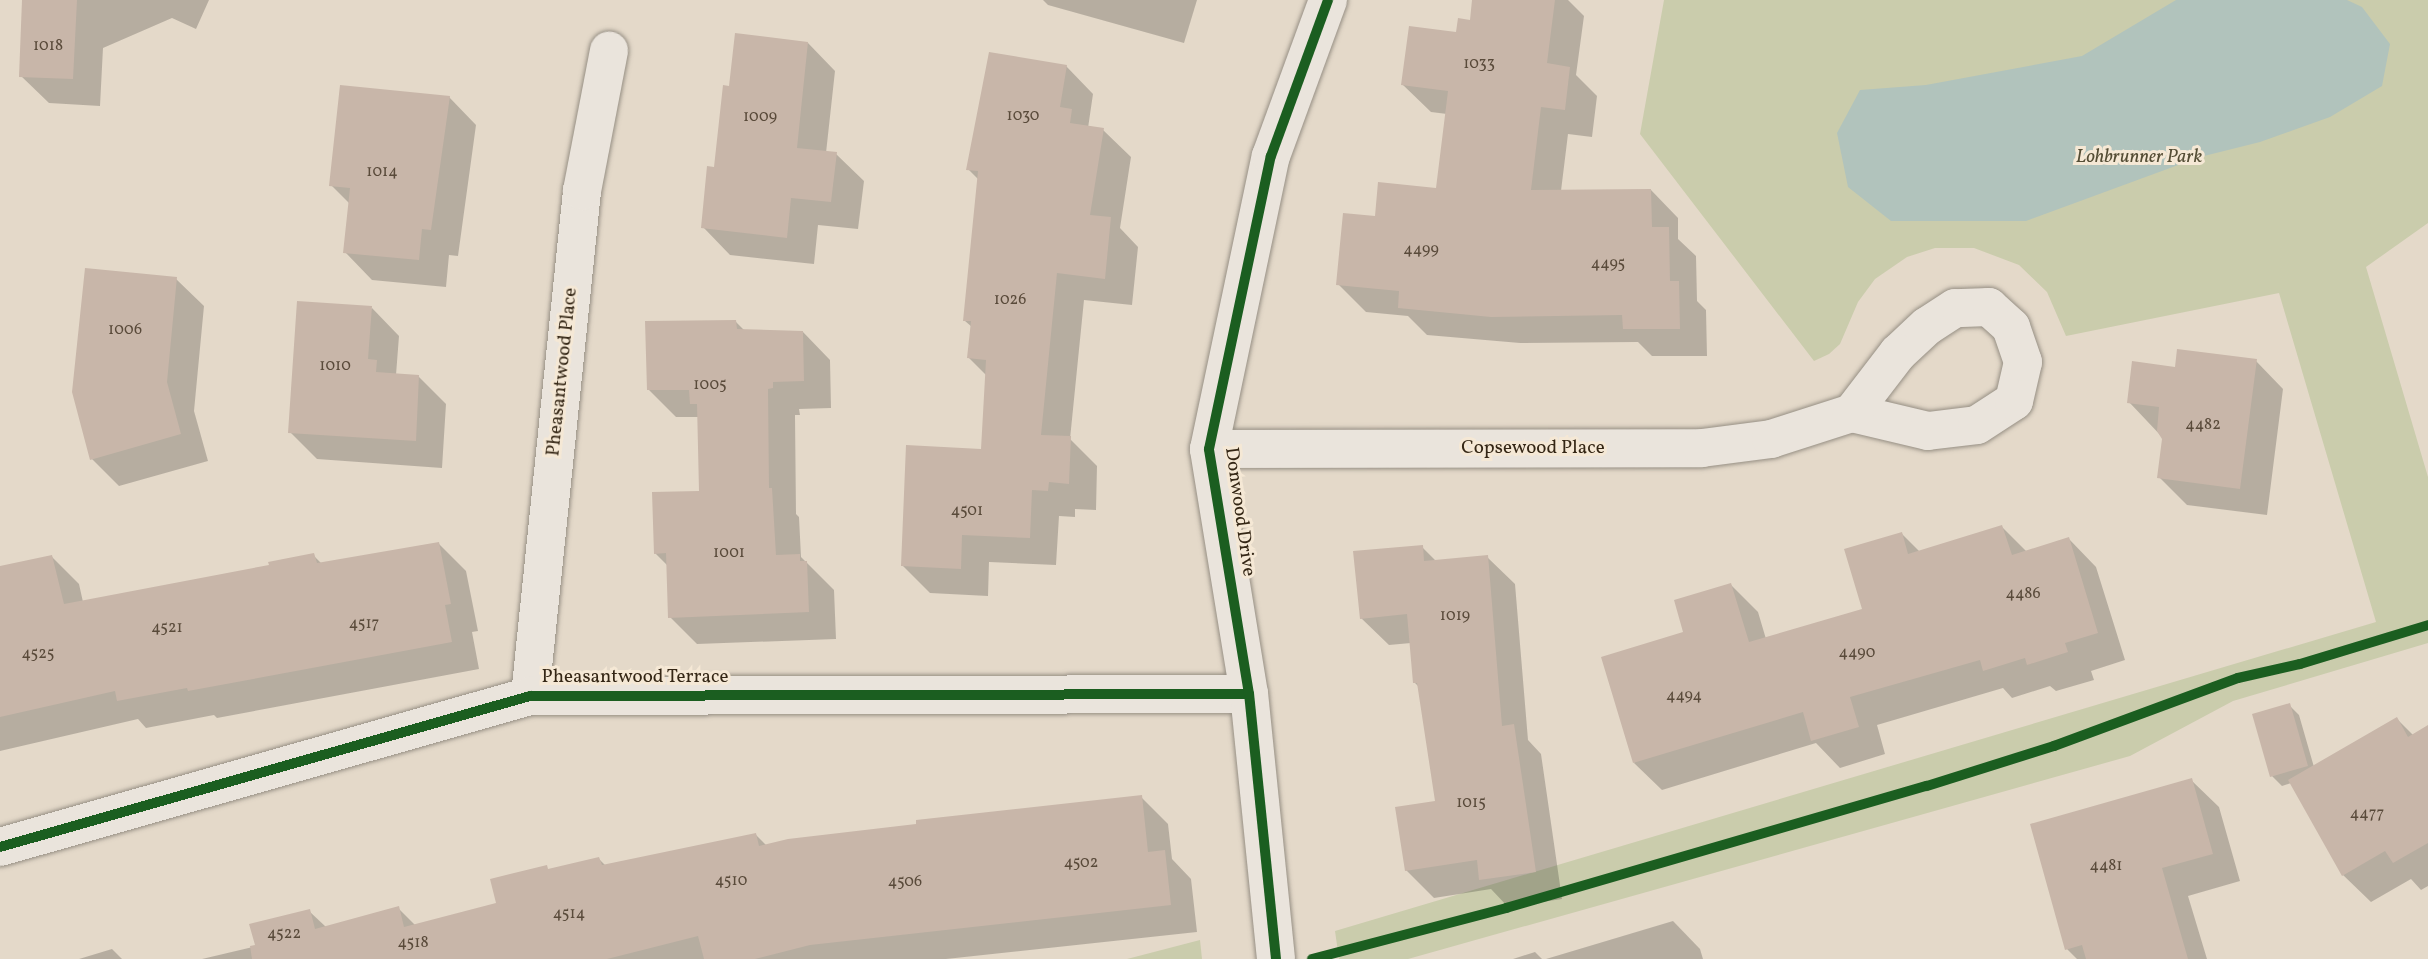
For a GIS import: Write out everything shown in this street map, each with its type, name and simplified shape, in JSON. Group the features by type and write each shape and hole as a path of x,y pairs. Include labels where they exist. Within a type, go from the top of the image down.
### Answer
{"street":[{"name":"Donwood Drive","path":"1276,959 1249,694 1209,449 1270,156 1328,0"},
{"name":"Pheasantwood Place","path":"530,696 582,191 609,51"},
{"name":"Copsewood Place","path":"1209,449 1702,448 1771,439 1852,413"},
{"name":"Pheasantwood Terrace","path":"0,847 530,696 1249,694"}],"green space":[{"name":"Lohbrunner Park","path":"1664,0 2428,0 2428,223 2366,267 2428,477 2428,643 2233,701 2130,756 1408,959 1339,959 1335,931 2376,622 2279,293 2066,336 2047,292 2019,265 1974,248 1935,248 1907,257 1875,279 1858,302 1840,344 1829,354 1814,361 1640,134"},
{"path":"1200,940 1202,959 1127,959"}],"shaded area":[{"path":"2176,0 2347,0 2362,7 2390,44 2382,86 2330,117 2260,142 2200,157 2026,221 1891,221 1848,187 1837,133 1860,90 1926,85 2082,56"}],"building":[{"path":"22,0 77,0 73,79 19,77"},
{"path":"1472,0 1555,0 1547,63 1570,67 1565,110 1541,107 1531,190 1651,189 1652,227 1669,227 1670,281 1679,281 1680,329 1623,329 1622,315 1491,317 1398,308 1399,291 1336,285 1343,213 1375,216 1378,182 1436,188 1448,91 1401,85 1409,26 1456,32 1458,18 1470,20"},
{"path":"735,33 808,42 797,148 837,152 831,202 791,198 787,238 701,228 707,166 714,167 723,85 729,86"},
{"path":"989,52 1067,65 1060,107 1072,109 1070,123 1104,128 1090,215 1111,217 1105,279 1057,273 1041,435 1071,436 1069,484 1049,482 1048,491 1032,490 1030,538 962,535 961,569 901,566 906,445 981,449 986,360 967,358 971,321 963,321 978,171 966,170"},
{"path":"340,85 450,96 431,230 422,229 419,260 343,253 350,188 329,186"},
{"path":"85,268 177,277 167,382 181,434 90,460 72,392"},
{"path":"297,301 372,306 368,359 377,360 376,372 419,375 416,441 288,433"},
{"path":"736,320 737,329 803,331 804,381 773,382 773,388 768,389 769,488 772,488 776,555 800,554 800,561 807,561 809,612 668,618 666,553 654,554 652,492 699,491 697,404 690,404 689,390 647,390 645,321"},
{"path":"2177,349 2257,359 2240,489 2157,478 2162,439 2157,431 2159,407 2127,403 2132,361 2175,367"},
{"path":"2002,525 2012,555 2069,537 2098,633 2065,643 2068,652 2027,665 2025,658 1983,671 1980,660 1850,697 1859,727 1811,741 1803,712 1633,763 1601,657 1683,632 1674,600 1731,583 1749,642 1862,609 1844,549 1902,532 1908,554"},
{"path":"439,542 451,604 445,605 452,642 188,691 187,688 117,701 115,691 0,717 0,566 52,555 64,604 269,565 268,562 314,553 317,563"},
{"path":"1423,545 1424,561 1488,555 1502,726 1514,724 1536,872 1479,880 1477,860 1405,871 1395,807 1435,801 1417,683 1413,683 1407,614 1360,619 1353,551"},
{"path":"2290,703 2308,766 2270,777 2252,714"},
{"path":"2397,717 2408,737 2428,725 2428,843 2393,863 2385,851 2342,876 2288,780"},
{"path":"2192,778 2213,854 2162,868 2188,959 2086,959 2082,945 2065,950 2030,824"},
{"path":"1142,795 1148,852 1165,850 1171,905 810,945 755,959 704,959 698,936 607,959 252,959 250,946 255,945 249,924 310,909 315,929 399,906 404,927 496,903 490,879 547,865 548,869 599,857 602,865 756,833 759,846 788,839 916,824 916,820"}],"cycle path":[{"path":"1276,959 1249,694 1209,449 1271,156 1328,0"},
{"path":"1312,959 1506,908 1927,786 2054,746 2238,678 2300,664 2428,625"},
{"path":"0,847 530,696 1249,694"}]}
